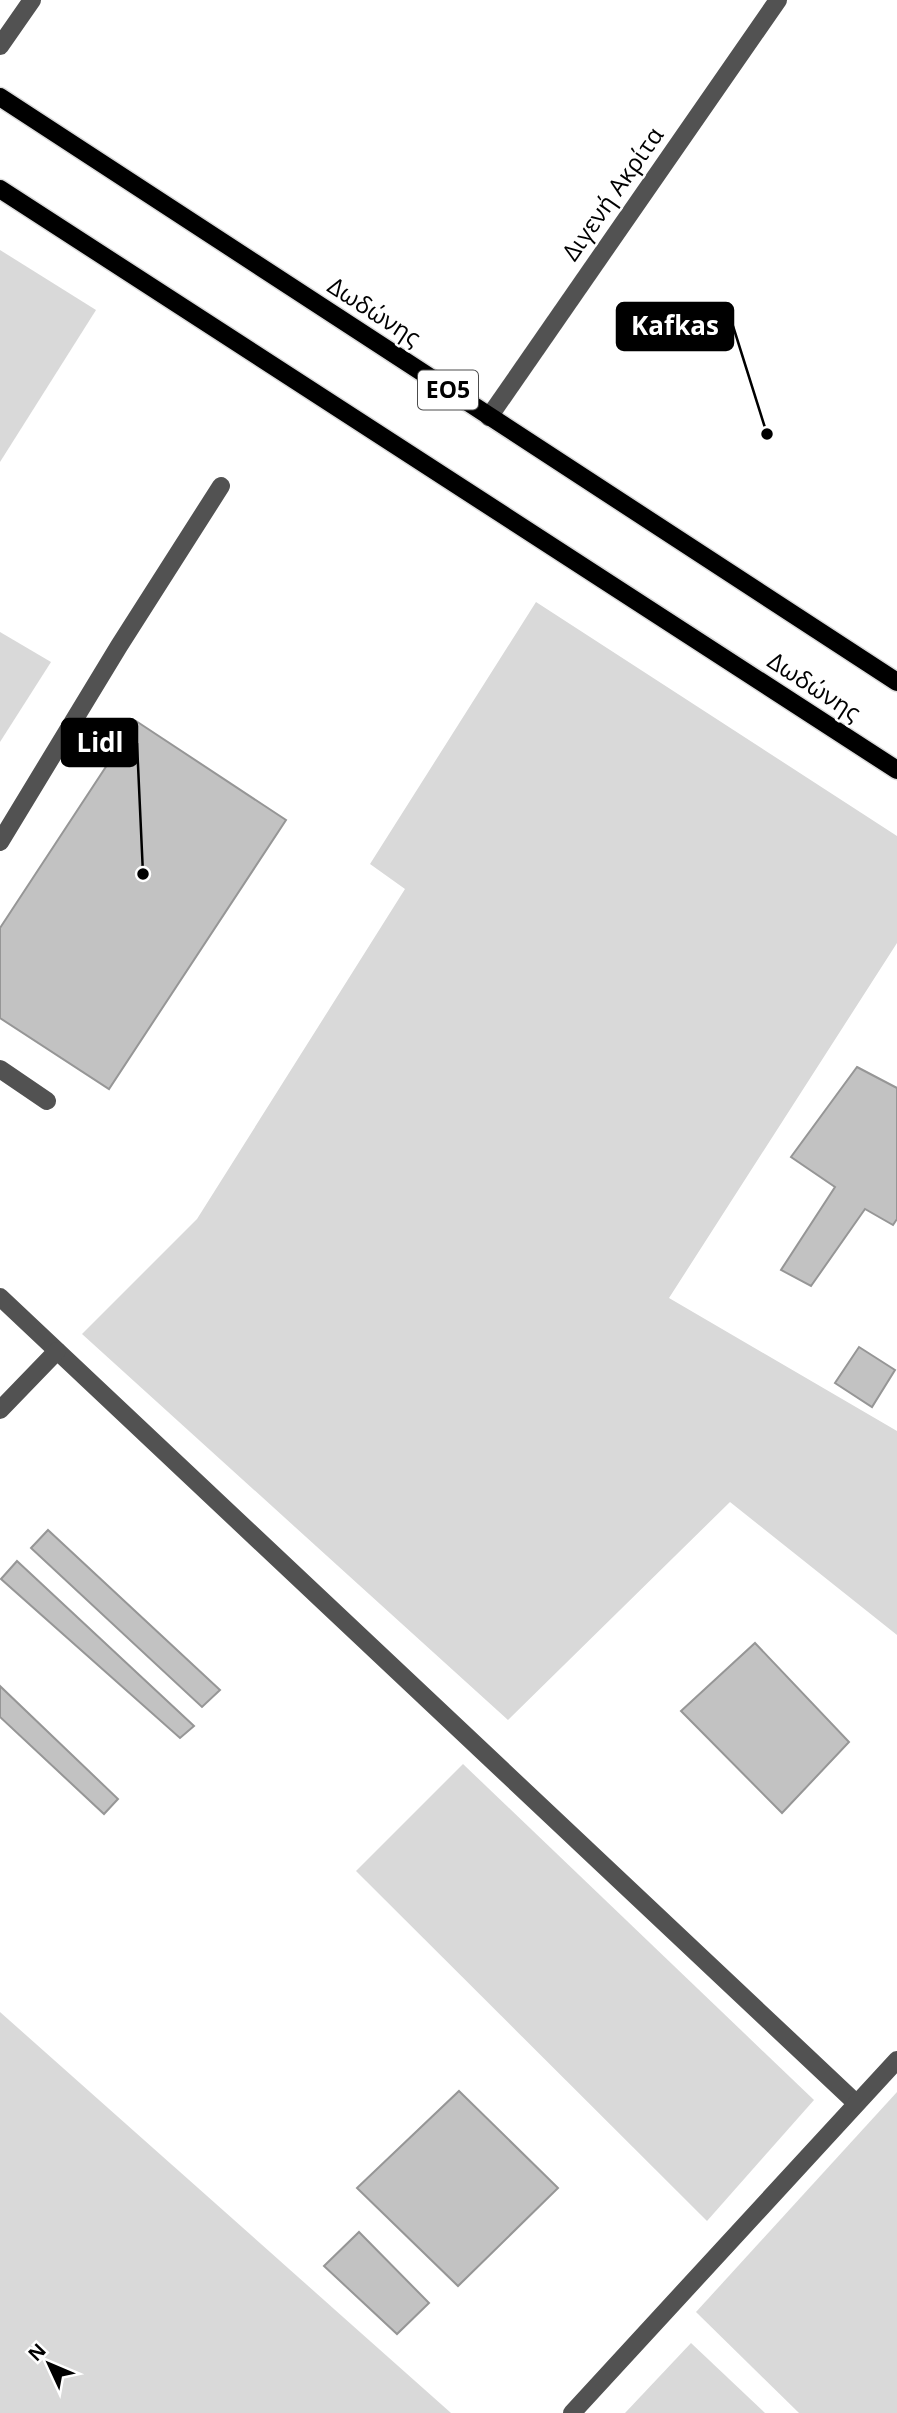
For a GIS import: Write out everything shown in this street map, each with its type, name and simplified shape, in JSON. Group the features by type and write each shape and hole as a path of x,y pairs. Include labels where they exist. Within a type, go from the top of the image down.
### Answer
{"main road":[{"name":"Δωδώνης","path":"0,97 897,682"},
{"name":"Δωδώνης","path":"0,189 897,769"}],"street":[{"path":"0,46 32,0"},
{"name":"Διγενή Ακρίτα","path":"489,417 778,0"},
{"path":"0,842 119,646 221,486"},
{"path":"0,1069 47,1101"},
{"path":"0,1297 856,2103"},
{"path":"0,1410 57,1351"},
{"path":"572,2413 897,2060"}],"shaded area":[{"path":"0,250 96,310 0,462"},
{"path":"536,602 897,836 897,943 669,1298 897,1431 897,1635 730,1502 508,1720 82,1334 197,1219 405,889 370,864"},
{"path":"0,632 51,662 0,742"},
{"path":"463,1764 814,2100 707,2221 356,1871"},
{"path":"0,2012 451,2413 0,2413"},
{"path":"897,2092 897,2413 799,2413 696,2312"},
{"path":"691,2343 765,2413 625,2413"}],"building":[{"path":"136,721 286,820 109,1089 0,1018 0,928"},
{"path":"857,1067 897,1088 897,1219 893,1225 865,1209 811,1286 781,1270 835,1187 791,1157"},
{"path":"859,1347 895,1370 872,1407 835,1383"},
{"path":"48,1530 220,1690 202,1707 31,1548"},
{"path":"17,1561 194,1726 180,1738 1,1579"},
{"path":"755,1643 849,1742 782,1813 681,1711"},
{"path":"0,1686 118,1799 104,1814 0,1717"},
{"path":"459,2091 558,2188 458,2286 357,2188"},
{"path":"359,2232 429,2303 397,2334 324,2266"}],"place":[{"name":"Kafkas","path":"767,434"},
{"name":"Lidl","path":"143,874"}]}
